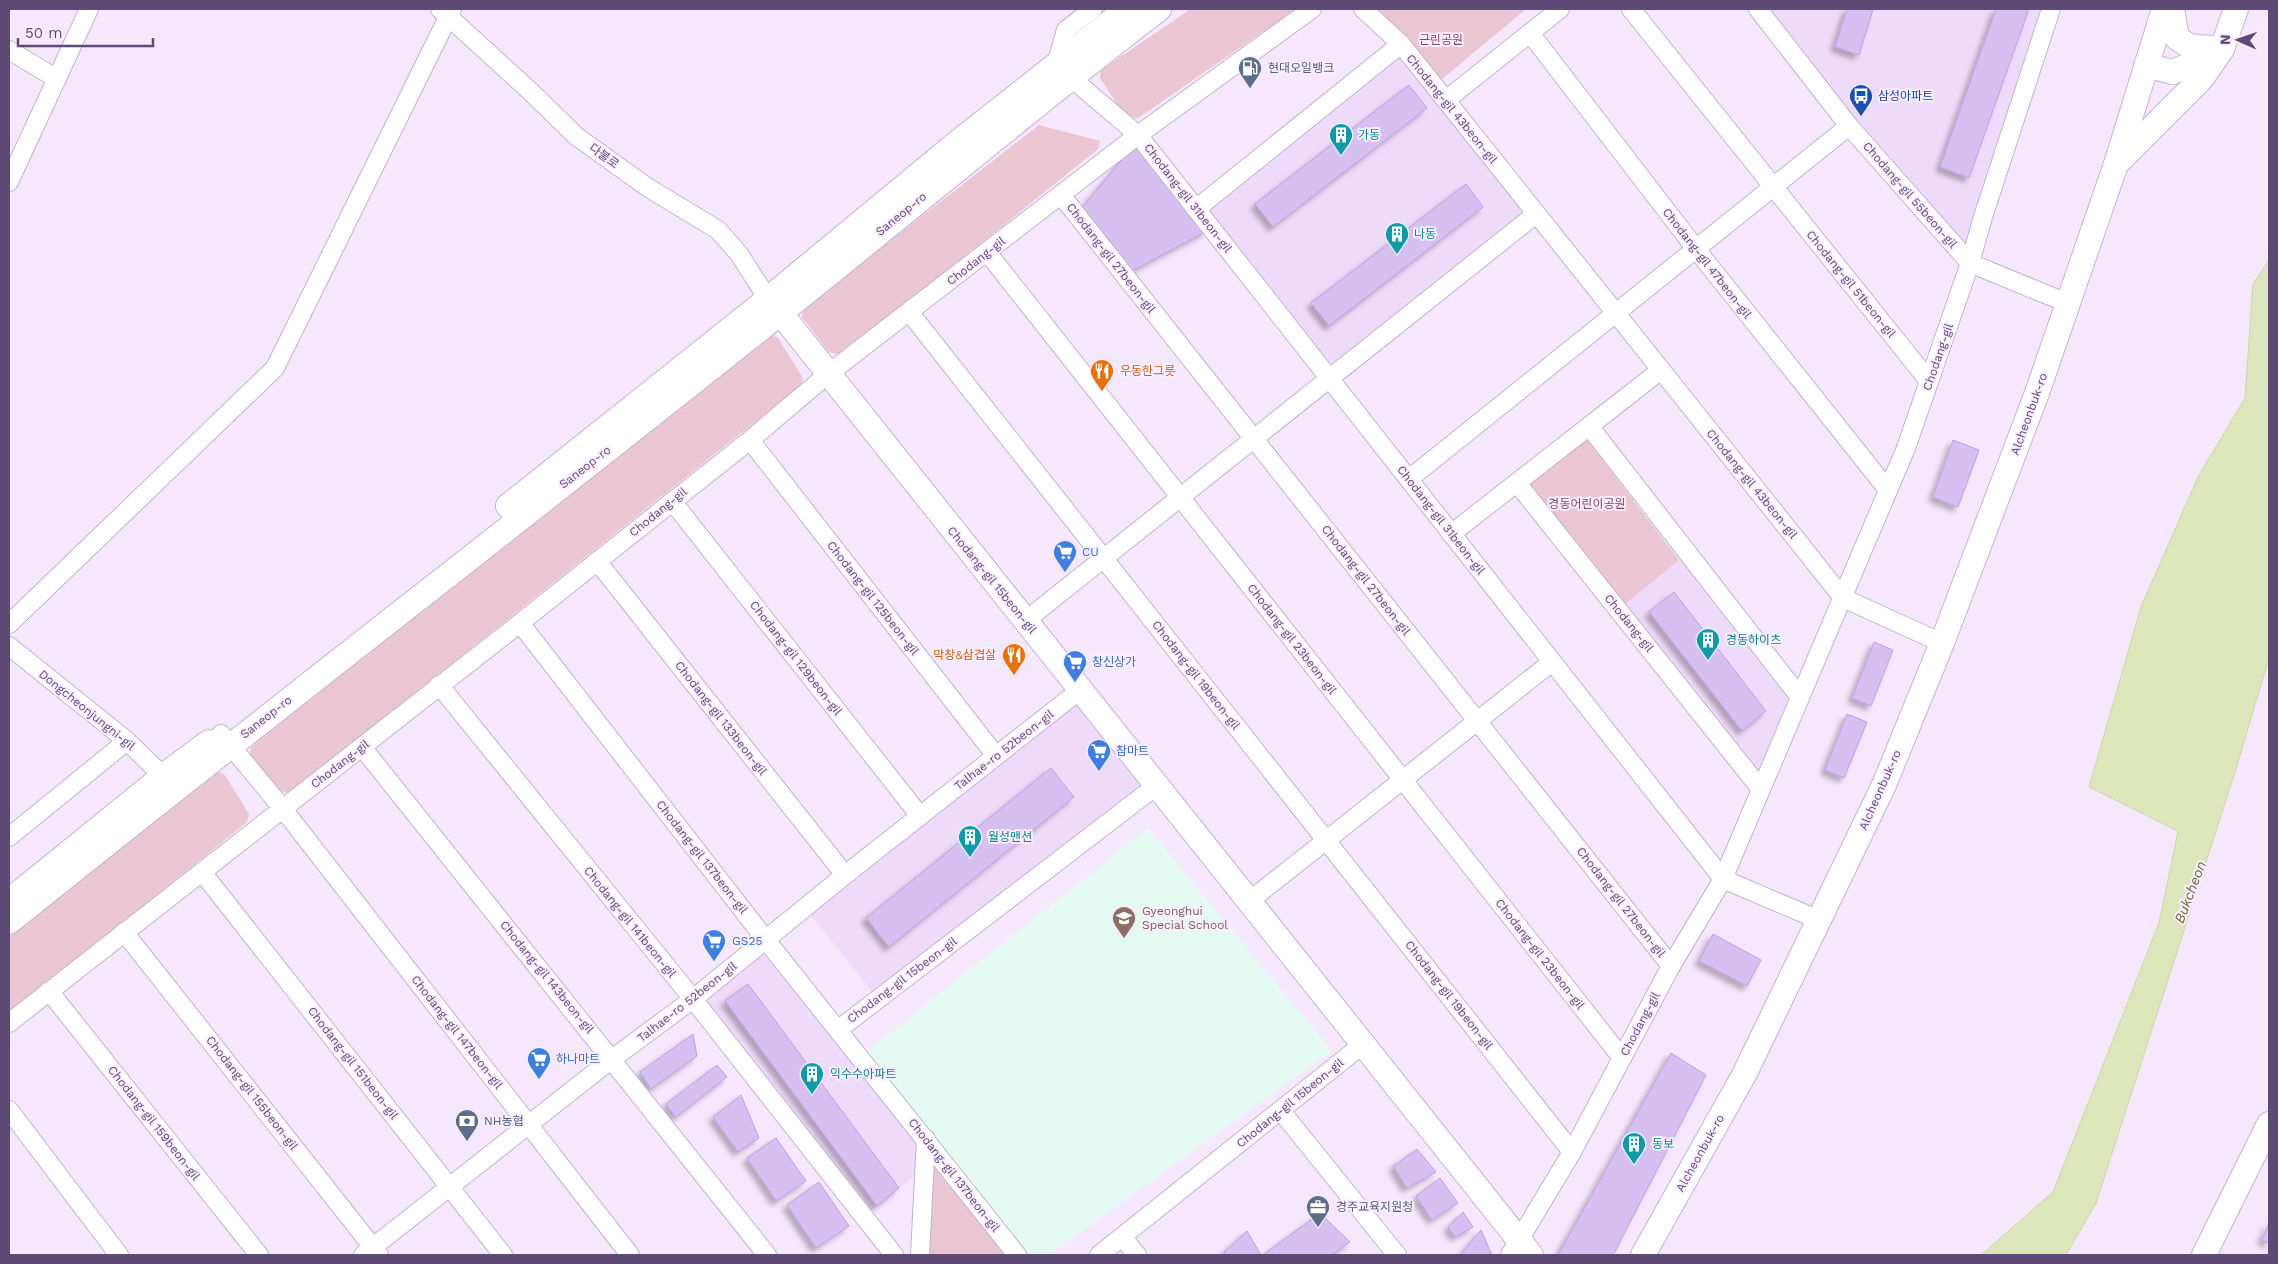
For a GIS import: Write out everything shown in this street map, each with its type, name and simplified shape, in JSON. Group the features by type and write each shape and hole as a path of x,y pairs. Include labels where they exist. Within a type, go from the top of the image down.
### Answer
{"street":[{"path":"9,182 89,9"},
{"path":"1063,71 1066,30 1093,9"},
{"name":"Saneop-ro","path":"1063,71 1126,9"},
{"name":"Saneop-ro","path":"9,922 225,739 774,306 958,142 1158,9"},
{"name":"Chodang-gil","path":"9,1023 597,562 672,500 750,440 828,374 910,313 1138,135 1312,9"},
{"name":"Chodang-gil 43beon-gil","path":"1363,9 1401,44 1843,598"},
{"path":"1446,100 1560,9"},
{"name":"Chodang-gil 51beon-gil","path":"1631,9 1929,381"},
{"name":"Chodang-gil 55beon-gil","path":"1758,9 1850,126 1970,264"},
{"name":"Chodang-gil","path":"1520,1250 1671,966 1723,879 1799,696 1843,598 1906,448 1970,264 1983,217 2051,9"},
{"name":"Alcheonbuk-ro","path":"1643,1255 1745,1073 1884,785 1942,643 2037,393 2116,164 2164,9"},
{"path":"2172,9 2177,38 2189,46 2222,49"},
{"path":"2116,164 2202,78 2222,49 2236,9"},
{"path":"9,624 275,368 447,11"},
{"name":"다불로","path":"447,11 576,136 647,187 718,230 739,254 774,306"},
{"name":"Chodang-gil 47beon-gil","path":"1530,33 1696,249 1888,490"},
{"path":"1196,209 1401,44"},
{"path":"2146,65 2172,72 2200,62 2222,49"},
{"path":"9,50 57,79"},
{"name":"Chodang-gil 31beon-gil","path":"1063,71 1138,135 1723,879"},
{"path":"1409,480 1850,126"},
{"name":"Chodang-gil 27beon-gil","path":"1061,195 1671,966"},
{"path":"1025,621 1536,214"},
{"name":"Chodang-gil 23beon-gil","path":"987,252 1622,1058"},
{"path":"1970,264 2067,303"},
{"name":"Chodang-gil 15beon-gil","path":"774,306 1362,1045 1520,1250"},
{"name":"Chodang-gil 19beon-gil","path":"910,313 1572,1152"},
{"path":"1451,534 1661,370"},
{"path":"1589,426 1799,696"},
{"name":"Chodang-gil 125beon-gil","path":"750,440 996,756"},
{"name":"Chodang-gil","path":"1517,482 1760,788"},
{"name":"Chodang-gil 129beon-gil","path":"672,500 920,816"},
{"name":"Chodang-gil 133beon-gil","path":"597,562 845,875"},
{"path":"1843,598 1942,643"},
{"name":"Chodang-gil 137beon-gil","path":"520,623 766,940 839,1029 1017,1255"},
{"name":"Dongcheonjungni-gil","path":"9,646 127,742 163,776"},
{"path":"1248,902 1552,662"},
{"name":"Chodang-gil 141beon-gil","path":"439,685 692,999 894,1255"},
{"name":"Talhae-ro 52beon-gil","path":"372,1253 450,1187 612,1059 692,999 845,875 1080,690"},
{"name":"Saneop-ro","path":"9,901 163,776 225,739"},
{"name":"Chodang-gil 147beon-gil","path":"225,739 283,809 530,1124 630,1255"},
{"path":"9,838 127,742"},
{"name":"Chodang-gil 143beon-gil","path":"362,747 767,1255"},
{"name":"Chodang-gil 15beon-gil","path":"839,1029 1156,786"},
{"name":"Chodang-gil 151beon-gil","path":"202,872 503,1255"},
{"path":"1723,879 1819,920"},
{"name":"Chodang-gil 155beon-gil","path":"124,932 372,1253"},
{"name":"Chodang-gil 159beon-gil","path":"49,991 258,1255"},
{"name":"Chodang-gil 15beon-gil","path":"1100,1255 1362,1045"},
{"path":"9,1110 119,1255"},
{"path":"1281,1111 1397,1255"},
{"path":"2204,1255 2269,1124"},
{"path":"920,1255 926,1139"},
{"path":"1122,1237 1136,1255"}],"shaded area":[{"path":"1758,9 2051,9 1970,263"},
{"path":"1401,44 1536,214 1329,379 1196,209"},
{"name":"경동하이츠","path":"1687,553 1799,696 1760,788 1618,609"},
{"name":"월성맨션","path":"1080,690 1156,786 878,999 805,908"},
{"name":"Gyeonghui Special School","path":"1148,828 1332,1051 1049,1255 1030,1255 865,1053"},
{"path":"766,940 926,1139 924,1168 865,1216 693,999"}],"green space":[{"path":"1191,9 1296,9 1138,118 1124,115 1100,78 1101,70"},
{"name":"근린공원","path":"1379,9 1526,9 1436,84"},
{"path":"1039,125 1100,141 1098,149 842,355 829,352 802,317 803,309"},
{"path":"768,334 778,338 803,378 800,386 290,793 276,790 250,755 251,747"},
{"name":"경동어린이공원","path":"1587,440 1679,560 1620,608 1526,487"},
{"path":"214,770 224,774 249,814 247,822 9,1014 9,936"},
{"path":"932,1165 1006,1255 926,1255"}],"water":[{"name":"Bukcheon","path":"2269,260 2269,658 2235,772 2096,1203 2066,1255 1981,1255 2053,1192 2159,923 2178,831 2089,787 2141,607 2198,477 2245,398 2253,284"}],"building":[{"path":"1847,9 1873,9 1859,55 1835,47"},
{"path":"1996,9 2029,9 1969,178 1940,167"},
{"name":"가동","path":"1409,85 1427,108 1273,227 1255,204"},
{"path":"1136,143 1207,231 1130,272 1108,238 1080,210"},
{"name":"나동","path":"1466,184 1483,207 1329,326 1311,303"},
{"path":"1953,440 1979,450 1958,507 1933,497"},
{"name":"경동하이츠","path":"1674,592 1766,711 1742,731 1649,612"},
{"path":"1874,642 1893,650 1871,706 1852,698"},
{"path":"1847,714 1867,722 1844,778 1825,770"},
{"name":"월성맨션","path":"1051,768 1074,797 889,947 866,918"},
{"path":"1713,934 1761,960 1747,986 1699,961"},
{"name":"익수수아파트","path":"748,984 899,1188 877,1206 725,1001"},
{"path":"693,1034 697,1056 651,1089 640,1072"},
{"name":"동보","path":"1671,1053 1706,1075 1613,1255 1558,1255"},
{"path":"717,1065 727,1077 676,1117 666,1104"},
{"path":"741,1095 759,1138 738,1152 713,1117"},
{"path":"776,1138 806,1181 776,1201 747,1158"},
{"path":"1417,1149 1436,1172 1407,1188 1393,1166"},
{"path":"1440,1178 1458,1203 1432,1220 1416,1196"},
{"path":"819,1182 849,1226 816,1248 787,1205"},
{"path":"1463,1212 1473,1227 1455,1237 1448,1227"},
{"name":"경주교육지원청","path":"1320,1213 1350,1242 1332,1255 1263,1255"},
{"path":"2269,1222 2269,1244 2262,1240"},
{"path":"1481,1230 1492,1255 1460,1255"},
{"path":"1247,1231 1261,1255 1226,1255 1224,1252"}],"place":[{"name":"현대오일뱅크","path":"1250,89"},
{"name":"삼성아파트","path":"1861,117"},
{"name":"가동","path":"1341,156"},
{"name":"나동","path":"1397,255"},
{"name":"우동한그릇","path":"1102,392"},
{"name":"CU","path":"1065,573"},
{"name":"경동하이츠","path":"1708,661"},
{"name":"막창&삼겹살","path":"1014,676"},
{"name":"창신상가","path":"1075,683"},
{"name":"참마트","path":"1099,772"},
{"name":"월성맨션","path":"970,858"},
{"name":"Gyeonghui Special School","path":"1124,939"},
{"name":"GS25","path":"714,962"},
{"name":"하나마트","path":"539,1080"},
{"name":"익수수아파트","path":"812,1095"},
{"name":"NH농협","path":"467,1142"},
{"name":"동보","path":"1634,1165"},
{"name":"경주교육지원청","path":"1318,1228"}]}
